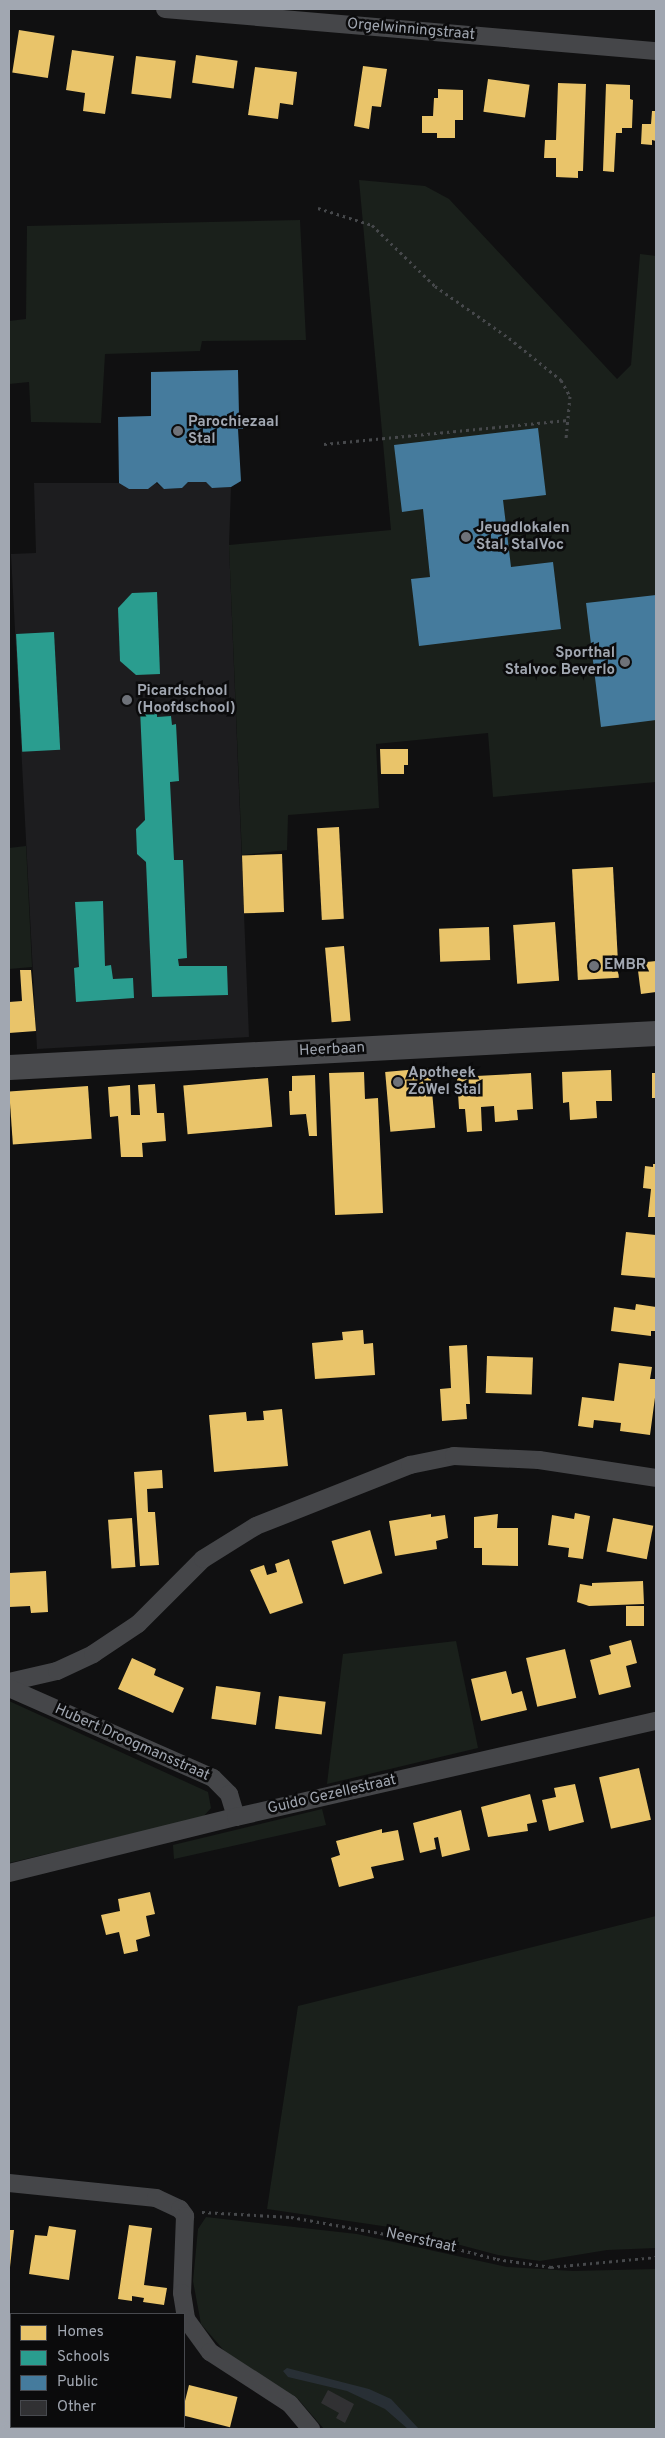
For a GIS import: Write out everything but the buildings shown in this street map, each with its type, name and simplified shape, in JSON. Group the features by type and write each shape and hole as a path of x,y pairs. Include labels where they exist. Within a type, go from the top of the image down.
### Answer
{"street":[{"name":"Orgelwinningstraat","path":"166,9 656,50"},
{"name":"Heerbaan","path":"9,1067 656,1033"},
{"path":"9,1682 57,1671 93,1654 138,1624 203,1559 256,1526 410,1465 454,1456 539,1460 656,1478"},
{"name":"Hubert Droogmansstraat","path":"9,1688 212,1778 229,1794 236,1817"},
{"name":"Guido Gezellestraat","path":"9,1873 236,1817 656,1721"},
{"path":"9,2183 156,2198 174,2204 185,2216 182,2293 186,2319 210,2352 290,2404 311,2429"}],"path":[{"path":"318,208 372,225 435,286 509,338 561,380 570,396 566,438"},
{"path":"324,444 568,420"},
{"name":"Neerstraat","path":"185,2216 196,2211 291,2217 430,2242 497,2259 551,2267 656,2257"}],"shaded area":[{"path":"359,180 425,186 449,199 617,379 631,365 640,254 656,256 656,782 493,797 488,733 376,744 379,808 288,815 287,850 242,855 229,545 391,530"},
{"path":"300,220 306,340 202,341 200,351 105,354 101,423 31,422 29,382 9,384 9,321 26,319 27,226"},
{"name":"Picardschool (Hoofdschool)","path":"155,482 164,489 182,488 188,482 206,482 212,488 231,487 229,545 249,1037 37,1049 11,554 36,553 34,483 123,483 129,489 148,489"},
{"path":"26,846 32,967 9,969 9,848"},
{"path":"456,1641 478,1748 327,1784 343,1654"},
{"path":"9,1701 208,1792 211,1808 203,1817 9,1863"},
{"path":"322,1809 326,1825 174,1859 173,1845"},
{"path":"656,1916 656,2248 607,2250 540,2261 498,2255 396,2228 267,2209 298,2006"},
{"path":"206,2217 357,2234 507,2267 573,2271 656,2269 656,2429 324,2429 298,2399 227,2354 201,2324 193,2281 198,2229"},
{"path":"9,2358 10,2428 130,2428 129,2429 9,2429"},
{"path":"287,2368 369,2389 391,2399 419,2429 408,2429 385,2409 347,2391 288,2377 283,2371"}],"place":[{"name":"Parochiezaal Stal","path":"178,431"},
{"name":"Jeugdlokalen Stal, StalVoc","path":"466,537"},
{"name":"Sporthal Stalvoc Beverlo","path":"625,662"},
{"name":"Picardschool (Hoofdschool)","path":"127,700"},
{"name":"EMBR","path":"594,966"},
{"name":"Apotheek ZoWel Stal","path":"398,1082"}]}
